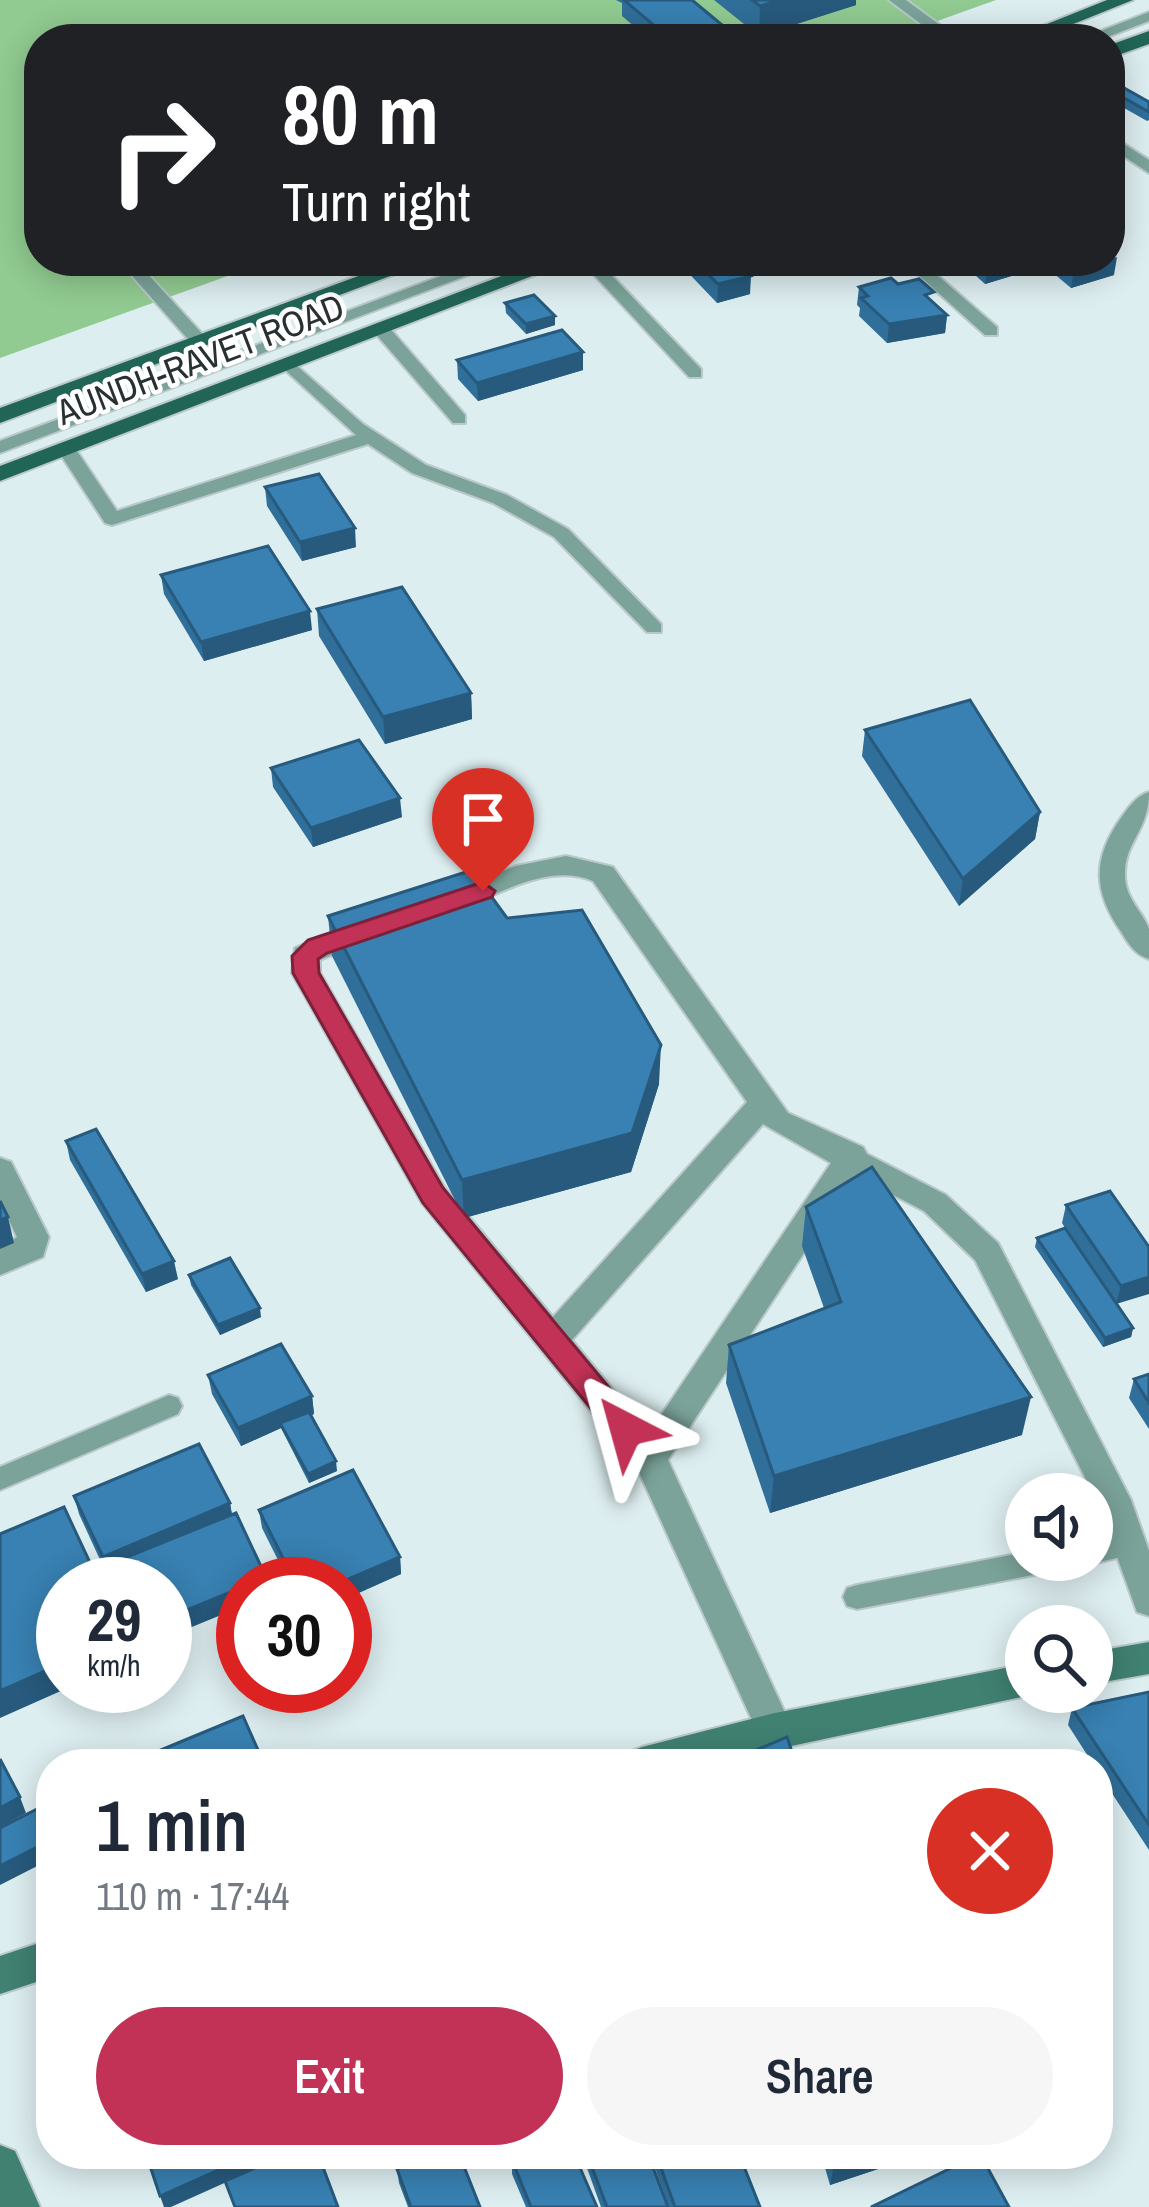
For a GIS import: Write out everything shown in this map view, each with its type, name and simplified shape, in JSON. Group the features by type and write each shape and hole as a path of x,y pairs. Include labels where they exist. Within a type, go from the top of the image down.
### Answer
{"main road":[{"path":"1059,24 1124,0"},
{"name":"AUNDH-RAVET ROAD","path":"0,416 373,276"},
{"name":"AUNDH-RAVET ROAD","path":"0,474 521,276"}],"street":[{"path":"1149,801 1115,841 1107,876 1126,921 1149,949"},
{"path":"775,1730 650,1459 433,1195 306,973 305,956 317,946 566,863 586,864 603,874 777,1121 808,1140 852,1155 935,1202 987,1252 1131,1544 1149,1601"},
{"path":"552,1340 763,1104"},
{"path":"650,1459 852,1155"},
{"path":"0,1169 34,1237 32,1248 0,1263"},
{"path":"1113,1665 1149,1658"},
{"path":"701,1749 1005,1684"},
{"path":"0,1975 36,1963"},
{"path":"0,2166 19,2207"}],"lane":[{"path":"896,0 930,24"},
{"path":"141,276 200,342"},
{"path":"0,448 456,276"},
{"path":"603,276 695,373"},
{"path":"928,276 991,331"},
{"path":"381,329 459,419"},
{"path":"289,364 370,436 419,469 500,499 560,533 654,628"},
{"path":"66,448 112,519 370,436"},
{"path":"0,1479 169,1406"},
{"path":"1113,1548 1131,1544"},
{"path":"857,1597 1005,1568"}],"green space":[{"path":"0,0 996,0 929,24 24,24 24,276 227,276 0,358"}],"building":[{"path":"624,0 692,0 721,24 652,24"},
{"path":"1125,88 1149,102 1149,112 1125,98"},
{"path":"710,276 751,276 718,284"},
{"path":"891,278 898,284 919,279 934,292 925,295 947,315 889,324 861,298 868,296 859,287"},
{"path":"534,295 555,316 526,324 505,303"},
{"path":"562,330 583,352 477,383 457,360"},
{"path":"319,474 355,528 300,542 265,487"},
{"path":"268,546 310,611 201,642 161,575"},
{"path":"402,587 471,693 383,717 317,609"},
{"path":"970,700 1040,812 963,879 865,730"},
{"path":"359,740 400,798 311,828 271,768"},
{"path":"472,870 507,918 582,910 661,1045 632,1133 462,1180 328,916"},
{"path":"96,1129 174,1261 142,1274 66,1141"},
{"path":"872,1167 1031,1397 774,1476 729,1345 841,1302 806,1207"},
{"path":"1110,1191 1149,1247 1149,1277 1121,1286 1066,1205"},
{"path":"1065,1228 1133,1328 1105,1338 1037,1238"},
{"path":"230,1258 260,1308 218,1325 189,1275"},
{"path":"281,1344 312,1396 238,1428 208,1375"},
{"path":"1149,1374 1149,1403 1134,1379"},
{"path":"309,1412 336,1461 308,1474 280,1423"},
{"path":"199,1444 230,1503 103,1557 74,1496"},
{"path":"353,1470 400,1557 372,1569 372,1557 282,1557 259,1510"},
{"path":"64,1507 87,1557 36,1557 36,1675 0,1691 0,1534"},
{"path":"236,1513 257,1557 216,1557 216,1598 192,1608 192,1557 127,1557"},
{"path":"1149,1692 1149,1825 1113,1770 1113,1749 1099,1749 1075,1713 1113,1713 1113,1699"},
{"path":"243,1716 258,1749 163,1749"},
{"path":"787,1737 791,1749 759,1749"},
{"path":"0,1759 20,1797 0,1808"},
{"path":"36,1810 36,1848 0,1866 0,1828"},
{"path":"151,2169 220,2169 160,2196"},
{"path":"253,2169 324,2169 338,2207 235,2207 225,2181"},
{"path":"397,2169 465,2169 480,2207 411,2207"},
{"path":"516,2169 581,2169 597,2207 531,2207"},
{"path":"593,2169 654,2169 668,2207 607,2207"},
{"path":"661,2169 745,2169 760,2207 675,2207"},
{"path":"949,2169 988,2169 1009,2207 871,2207"}],"route":[{"path":"483,891 317,946 305,956 306,973 433,1195 626,1429"}]}
